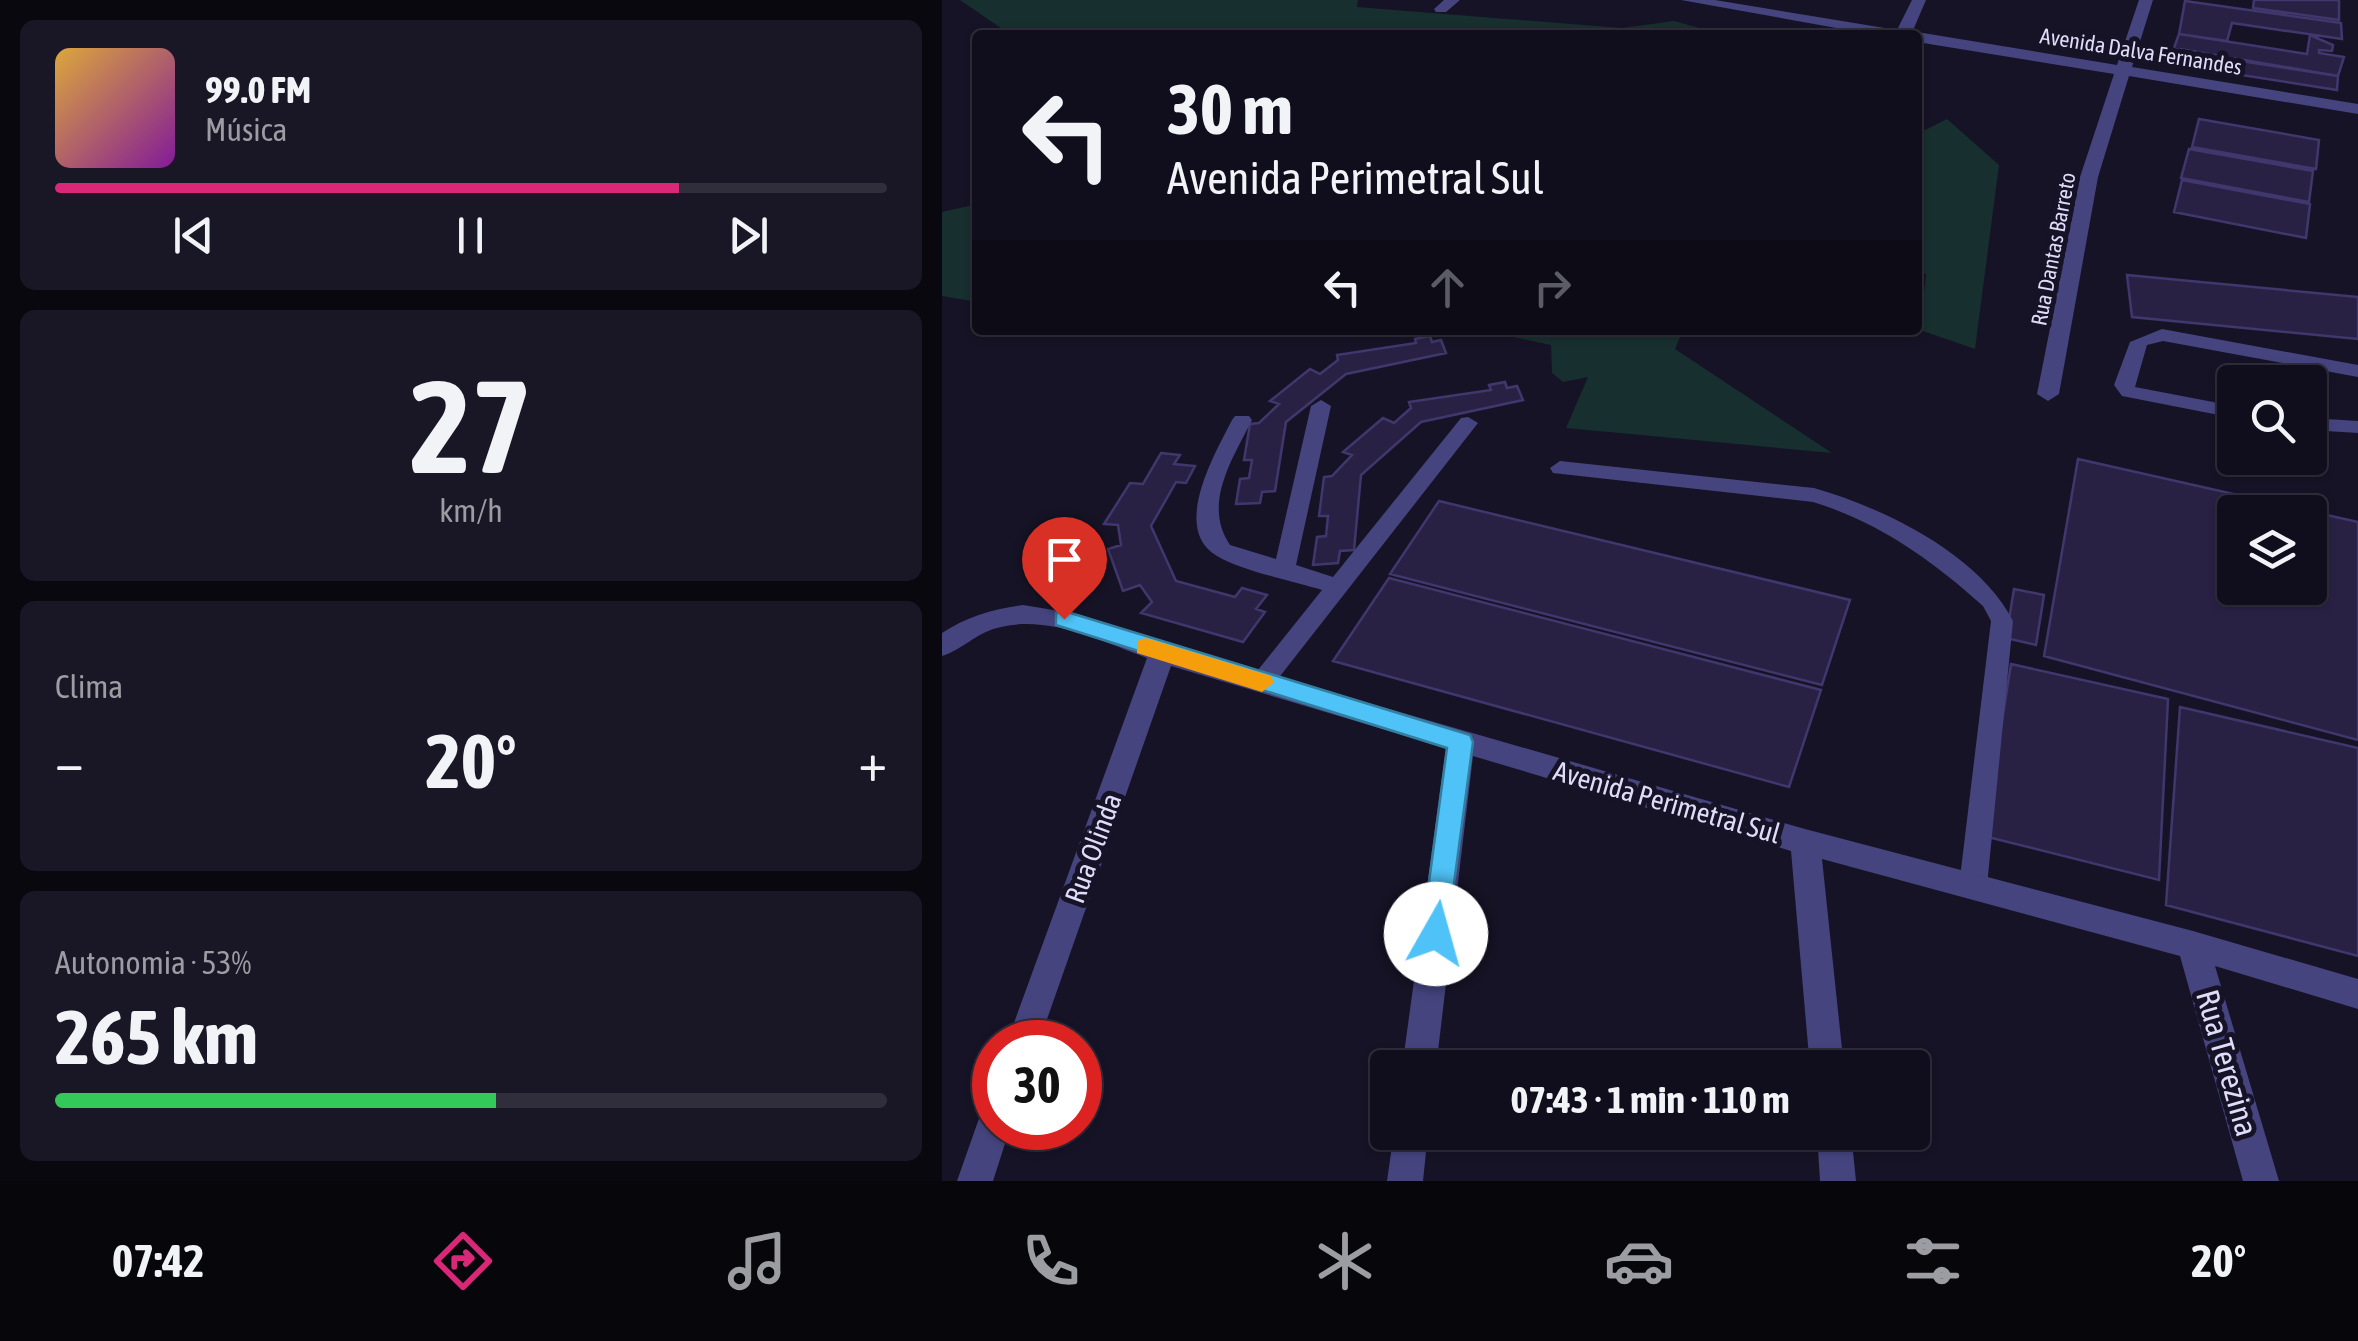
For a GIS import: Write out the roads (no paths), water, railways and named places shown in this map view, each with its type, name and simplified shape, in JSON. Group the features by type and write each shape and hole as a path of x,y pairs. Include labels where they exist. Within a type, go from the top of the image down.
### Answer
{"street":[{"path":"1692,0 1873,30"},
{"path":"1905,30 1919,0"},
{"name":"Rua Dantas Barreto","path":"2048,394 2089,177 2146,0"},
{"name":"Avenida Dalva Fernandes","path":"1922,38 2358,110"},
{"name":"Avenida Perimetral Sul","path":"942,646 979,620 1017,613 1046,615 1805,842 2194,945 2358,994"},
{"name":"Rua Olinda","path":"1031,1020 1162,652"},
{"path":"1421,1050 1461,742"},
{"path":"1805,842 1825,1050"},
{"name":"Rua Terezina","path":"2194,945 2261,1181"},
{"path":"975,1181 985,1150"},
{"path":"1404,1181 1408,1150"},
{"path":"1835,1150 1838,1181"}],"lane":[{"path":"2217,409 2130,392 2124,385 2140,342 2162,336 2324,365"},
{"path":"2327,365 2358,371"},
{"path":"1284,570 1320,406"},
{"path":"1242,420 1208,498 1210,537 1222,550 1339,587"},
{"path":"1262,682 1468,423"},
{"path":"2327,425 2358,427"},
{"path":"1560,468 1814,495 1845,503 1879,518 1992,602 2002,622 1973,886"}]}
